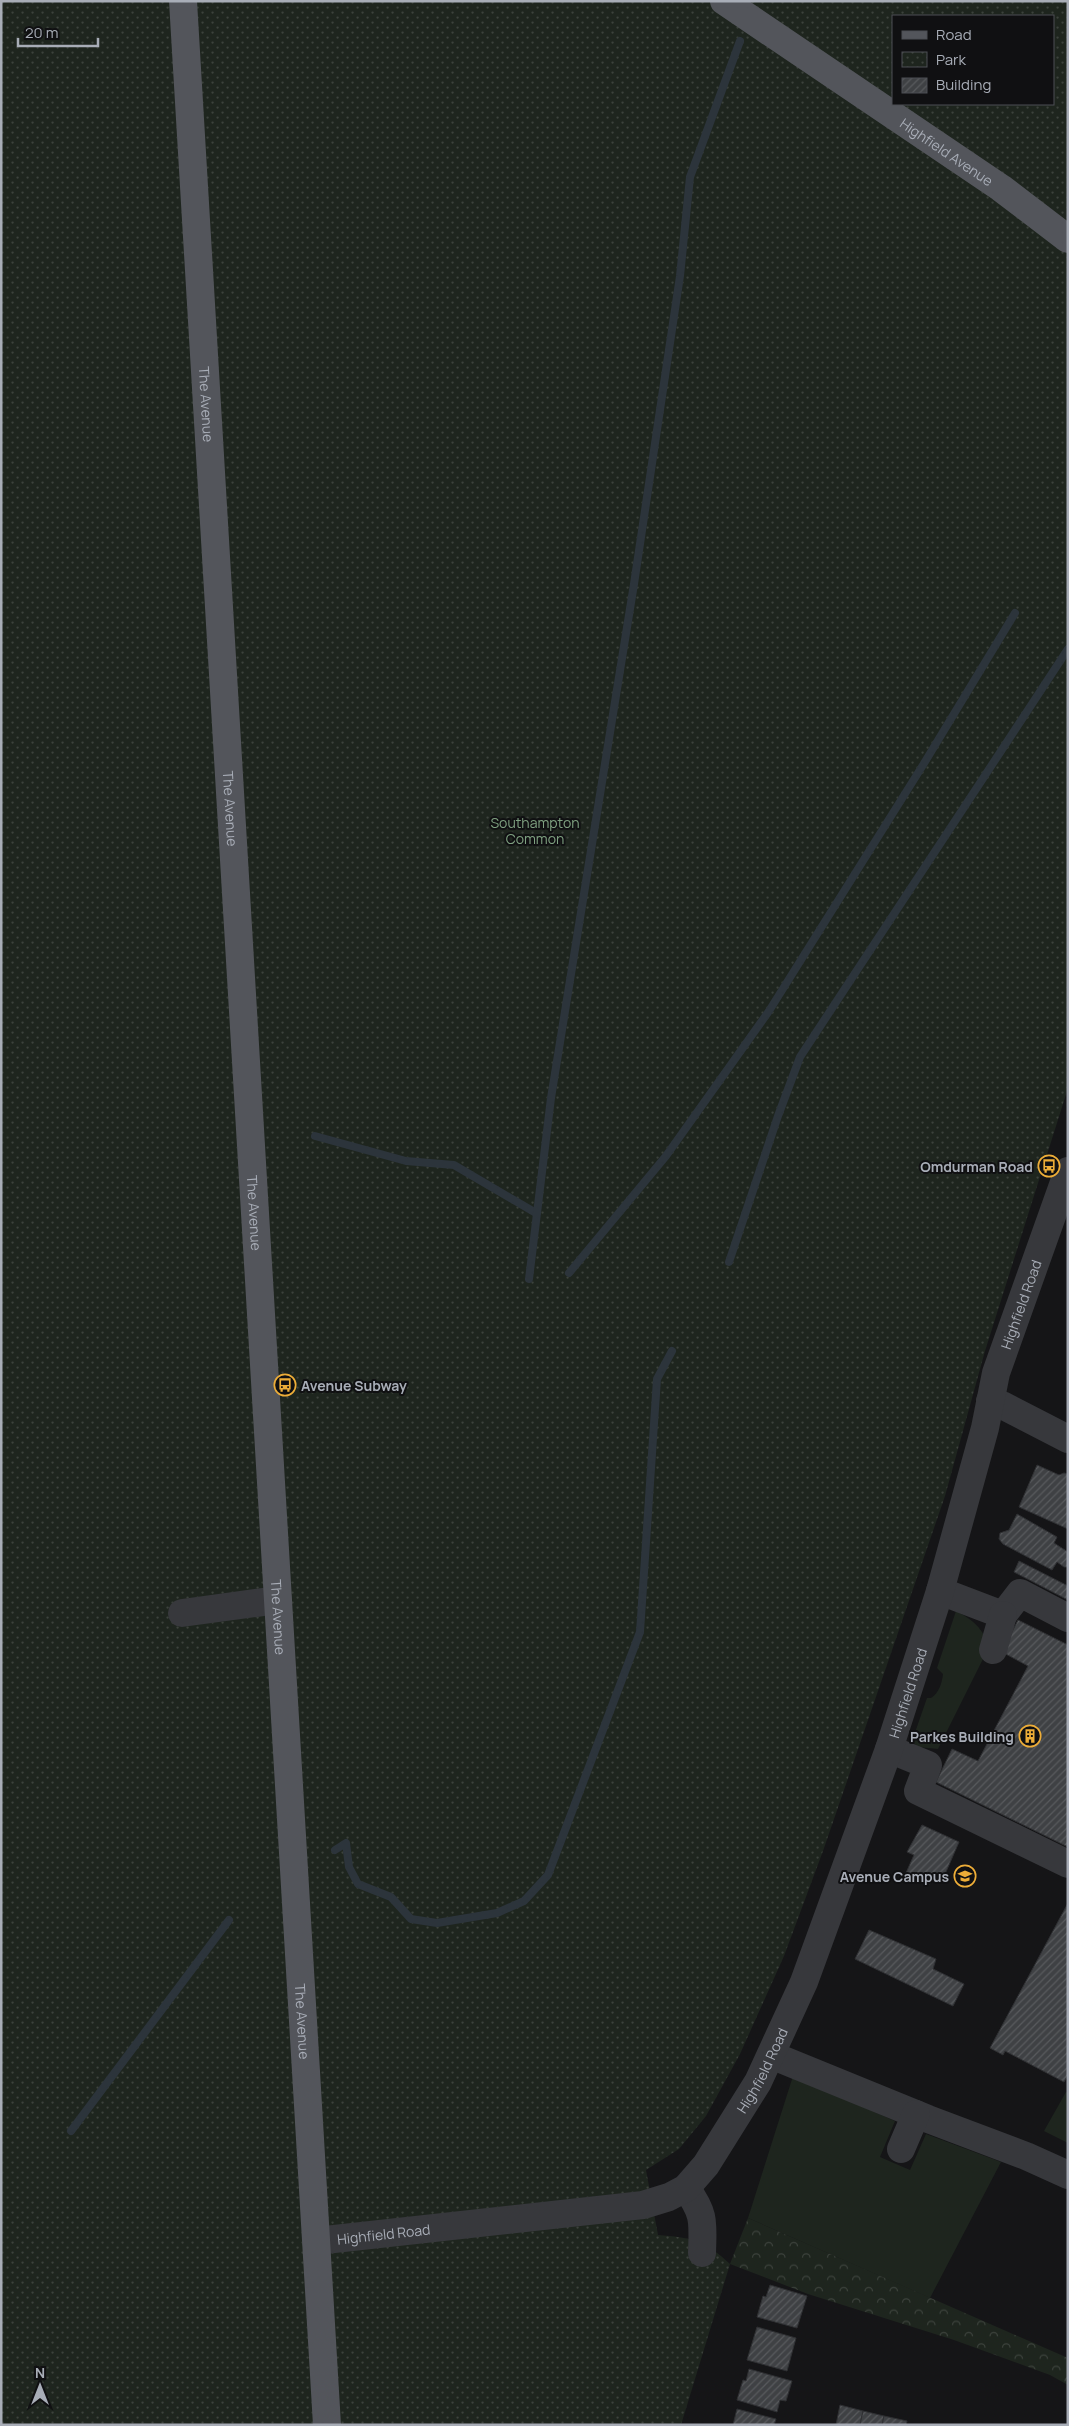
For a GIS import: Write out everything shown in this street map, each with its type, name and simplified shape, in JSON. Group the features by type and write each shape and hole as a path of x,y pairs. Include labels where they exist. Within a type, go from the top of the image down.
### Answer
{"main road":[{"name":"The Avenue","path":"183,1 327,2425"},
{"name":"Highfield Avenue","path":"724,1 1001,188 1068,239"}],"street":[{"name":"Highfield Road","path":"316,2241 644,2205 669,2197 686,2188 706,2165 725,2137 771,2055 804,1982 889,1749 940,1591 1010,1329 1068,1171"},
{"path":"990,1401 1002,1405 1068,1439"},
{"path":"940,1591 1004,1615"},
{"path":"993,1650 1004,1615 1020,1593 1068,1618"},
{"path":"182,1614 278,1600"},
{"path":"889,1749 928,1766 918,1790 1068,1864"},
{"path":"771,2055 1026,2156 1068,2175"},
{"path":"901,2149 916,2114"},
{"path":"686,2188 698,2205 703,2218 702,2253"}],"green space":[{"name":"Southampton Common","path":"1,1 1068,1 1068,1088 985,1351 945,1496 823,1851 784,1956 740,2054 706,2116 679,2149 646,2170 658,2235 689,2239 705,2245 730,2264 681,2425 1,2425"},
{"path":"956,1611 977,1625 989,1647 938,1749 918,1747 912,1741 927,1698 934,1696 941,1684 943,1674 937,1668"},
{"path":"793,2076 895,2121 880,2157 910,2170 926,2134 1001,2162 930,2298 748,2218"},
{"path":"1066,2092 1068,2093 1068,2143 1044,2131"},
{"path":"748,2218 1068,2358 1068,2385 1050,2375 954,2340 808,2294 730,2264"}],"building":[{"path":"1037,1465 1059,1475 1068,1474 1068,1529 1019,1507"},
{"path":"1017,1514 1057,1537 1054,1543 1068,1552 1068,1567 1064,1567 1057,1562 1052,1570 1003,1544 999,1539 1000,1533 1009,1530"},
{"path":"1019,1561 1068,1586 1068,1600 1014,1572"},
{"name":"Parkes Building","path":"1018,1620 1068,1645 1068,1847 936,1782 952,1749 978,1761 1028,1666 1002,1652"},
{"path":"922,1825 959,1842 942,1881 933,1877 930,1884 906,1873 914,1855 907,1852"},
{"path":"1068,1903 1068,2075 1064,2082 1005,2051 1003,2055 990,2048"},
{"path":"869,1930 936,1959 933,1969 964,1984 953,2006 855,1959"},
{"path":"770,2285 807,2296 797,2328 757,2317 763,2296 766,2297"},
{"path":"757,2327 796,2338 787,2371 747,2360"},
{"path":"749,2369 792,2381 786,2401 780,2400 777,2412 737,2400 743,2380 746,2381"},
{"path":"840,2405 863,2411 860,2425 836,2425"},
{"path":"737,2409 776,2419 774,2425 733,2425"},
{"path":"863,2411 884,2416 882,2425 860,2425"},
{"path":"884,2416 907,2421 906,2425 882,2425"}],"waterway":[{"path":"529,1279 551,1098 634,584 680,276 690,177 740,41"},
{"path":"569,1273 666,1156 769,1011 923,765 1015,613"},
{"path":"729,1262 800,1057 1068,649"},
{"path":"315,1136 406,1161 454,1165 536,1213"},
{"path":"335,1850 346,1843 349,1867 358,1884 391,1897 411,1919 437,1923 497,1913 524,1901 548,1875 640,1632 657,1379 672,1351"},
{"path":"71,2131 229,1920"}],"place":[{"name":"Omdurman Road","path":"1049,1166"},
{"name":"Avenue Subway","path":"285,1385"},
{"name":"Parkes Building","path":"1030,1736"},
{"name":"Avenue Campus","path":"965,1876"}]}
